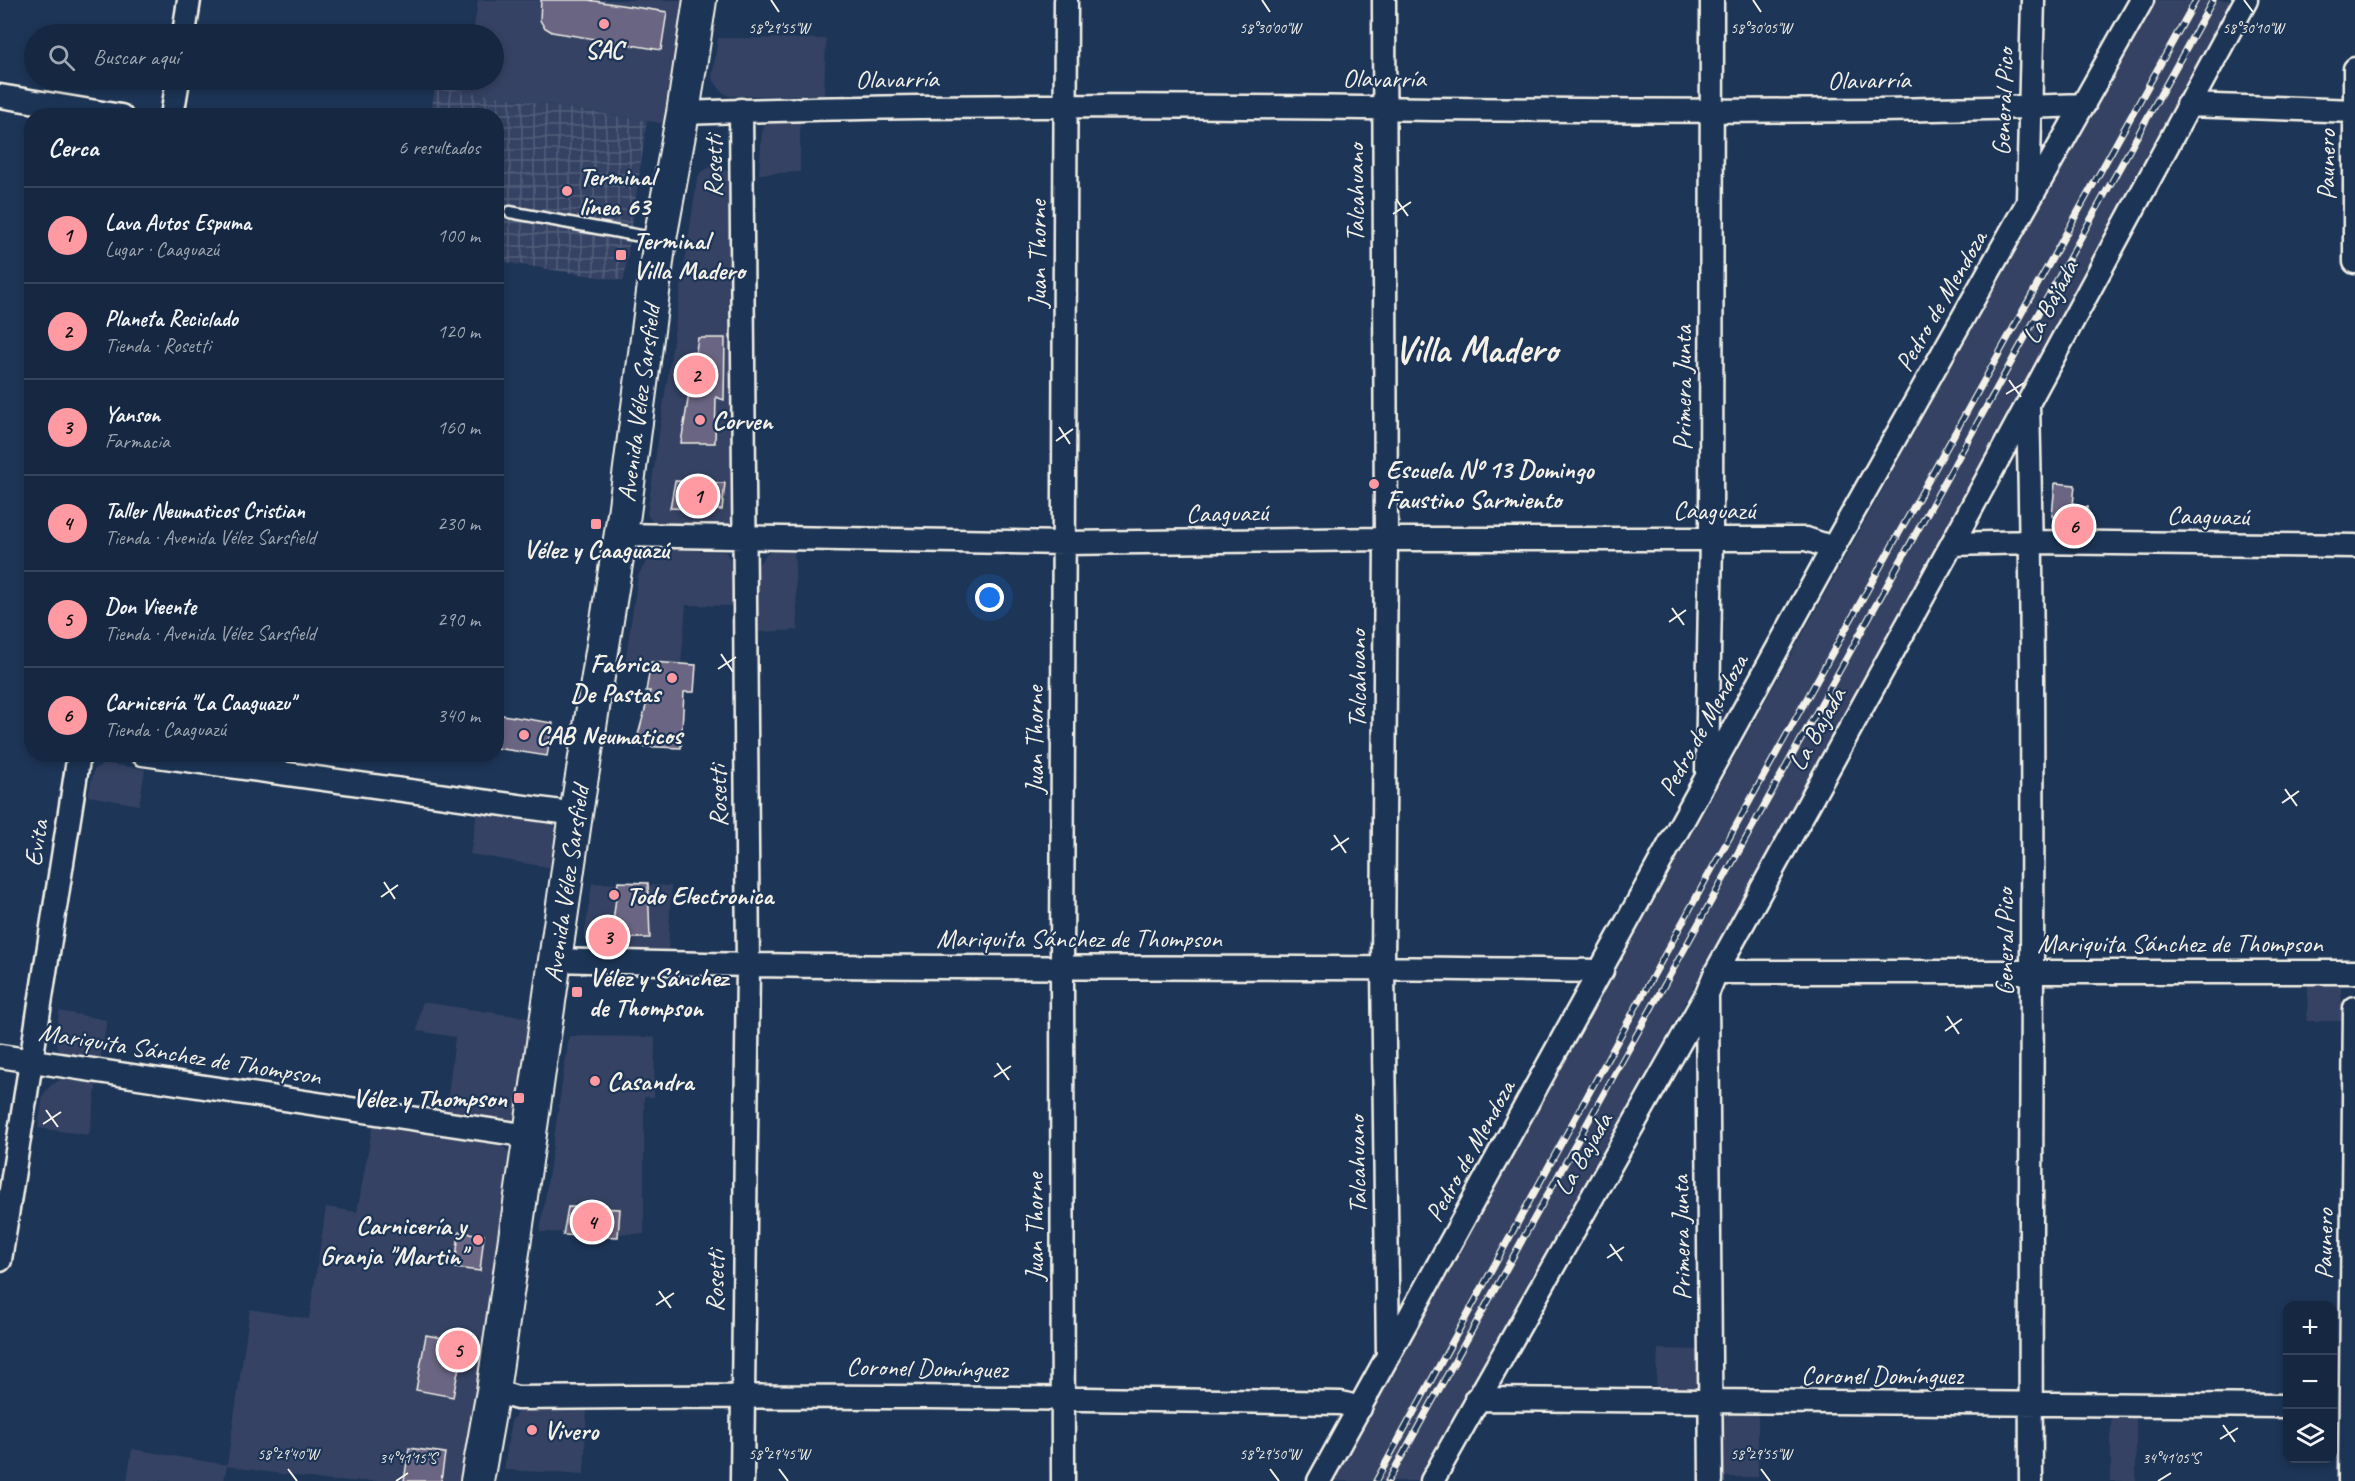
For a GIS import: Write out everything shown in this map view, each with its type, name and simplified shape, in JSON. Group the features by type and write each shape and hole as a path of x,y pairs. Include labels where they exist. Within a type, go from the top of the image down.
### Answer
{"main road":[{"name":"Avenida Vélez Sarsfield","path":"477,1481 493,1391 576,814 621,535 660,239 683,113 700,0"}],"street":[{"path":"185,24 189,0"},
{"name":"Juan Thorne","path":"1063,1481 1062,967 1066,0"},
{"name":"Talcahuano","path":"1384,0 1386,539 1383,966 1388,1358"},
{"name":"Primera Junta","path":"1707,776 1711,538 1712,0"},
{"name":"General Pico","path":"2028,205 2033,0"},
{"name":"Pedro de Mendoza","path":"1319,1481 1833,548 2142,0"},
{"name":"La Bajada","path":"1432,1481 1476,1399 1707,994 1716,972 1952,544 2187,105 2246,0"},
{"name":"Paunero","path":"2355,69 2355,262"},
{"path":"173,108 176,90"},
{"path":"0,96 73,108"},
{"name":"Olavarría","path":"683,113 1066,105 1711,110 2084,105"},
{"path":"2187,105 2355,111"},
{"name":"Rosetti","path":"741,111 748,966 741,1481"},
{"name":"General Pico","path":"2028,404 2032,542 2031,1481"},
{"name":"Caaguazú","path":"621,535 1064,543 1386,539 1806,538 1833,548"},
{"name":"Caaguazú","path":"1952,544 2032,542 2355,546"},
{"name":"Evita","path":"0,1260 78,762"},
{"path":"201,762 576,814"},
{"name":"Mariquita Sánchez de Thompson","path":"556,960 748,966 1383,966 1602,971"},
{"name":"Mariquita Sánchez de Thompson","path":"1716,972 2355,972"},
{"name":"Primera Junta","path":"1707,994 1711,1481"},
{"name":"Paunero","path":"2350,1481 2346,1406 2355,1008"},
{"name":"Mariquita Sánchez de Thompson","path":"0,1056 530,1136"},
{"name":"Coronel Domínguez","path":"493,1391 517,1398 742,1395 1063,1398 1341,1403 1360,1408"},
{"name":"Coronel Domínguez","path":"1476,1399 1712,1403 2283,1406"}],"lane":[{"path":"510,212 660,239"}],"shaded area":[{"path":"478,0 690,0 672,125 459,90 504,90 504,24 474,24"},
{"path":"2154,0 2239,0 1421,1481 1333,1481"},
{"path":"718,38 826,39 824,95 730,96 722,92 712,78"},
{"name":"Terminal línea 63","path":"434,90 459,90 647,121 624,281 504,262 504,108 432,108"},
{"path":"800,119 800,172 759,174 764,127 772,121"},
{"path":"710,167 731,171 733,520 721,528 654,525 647,514 697,180 700,173"},
{"path":"667,549 725,552 733,562 733,606 686,605 681,666 625,663 638,575 649,558"},
{"path":"775,550 794,550 798,630 758,632 756,568 766,554"},
{"path":"101,765 145,769 139,805 88,796 94,770"},
{"path":"477,812 550,823 558,829 559,869 470,854"},
{"path":"592,883 671,886 668,955 591,950 584,938"},
{"path":"2308,983 2333,983 2341,987 2343,1021 2307,1021"},
{"path":"422,1002 536,1019 522,1110 516,1120 504,1123 446,1114 455,1037 417,1031"},
{"path":"59,1011 107,1020 100,1062 67,1057 59,1052 55,1041"},
{"path":"569,1036 655,1037 654,1097 644,1097 644,1234 540,1232"},
{"path":"62,1079 97,1083 89,1135 38,1128 43,1095 51,1085"},
{"path":"373,1124 503,1146 512,1155 466,1481 331,1481 227,1466 224,1481 127,1481 132,1449 227,1465 250,1309 309,1319 326,1207 357,1212"},
{"path":"1658,1349 1701,1350 1700,1380 1696,1385 1690,1390 1656,1388"},
{"path":"587,1408 584,1474 504,1470 511,1421 520,1409"},
{"path":"1729,1412 1758,1412 1758,1477 1717,1477 1720,1418"},
{"path":"2136,1413 2136,1481 2111,1481 2111,1414"}],"building":[{"name":"SAC","path":"541,0 588,0 667,12 661,50 552,32 544,27 540,20"},
{"path":"698,338 725,338 724,400 716,397 715,443 681,443"},
{"path":"675,481 725,483 722,510 670,508"},
{"path":"2055,483 2075,485 2073,506 2088,507 2086,529 2061,528 2052,516"},
{"path":"651,662 696,665 694,692 684,692 681,748 635,746 650,691 646,691"},
{"name":"CAB Neumaticos","path":"504,715 553,723 547,756 504,749"},
{"path":"618,882 648,883 650,938 611,938"},
{"path":"568,1207 620,1209 618,1237 563,1235"},
{"path":"459,1232 484,1235 480,1271 455,1268"},
{"path":"426,1335 464,1342 453,1397 416,1390"},
{"path":"409,1448 445,1453 441,1481 404,1481"}],"railway":[{"path":"1376,1481 1703,885 2196,0"},
{"path":"1388,1481 2213,0"}],"place":[{"name":"SAC","path":"604,24"},
{"name":"Terminal línea 63","path":"567,191"},
{"name":"Terminal Villa Madero","path":"621,255"},
{"name":"Planeta Reciclado","path":"696,375"},
{"name":"Corven","path":"700,420"},
{"name":"Escuela Nº 13 Domingo Faustino Sarmiento","path":"1374,484"},
{"name":"Lava Autos Espuma","path":"698,496"},
{"name":"Vélez y Caaguazú","path":"596,524"},
{"name":"Carnicería \"La Caaguazu\"","path":"2074,526"},
{"name":"Fabrica De Pastas","path":"672,678"},
{"name":"CAB Neumaticos","path":"524,735"},
{"name":"Todo Electronica","path":"614,895"},
{"name":"Yanson","path":"608,937"},
{"name":"Vélez y Sánchez de Thompson","path":"577,992"},
{"name":"Casandra","path":"595,1081"},
{"name":"Vélez y Thompson","path":"519,1098"},
{"name":"Taller Neumaticos Cristian","path":"592,1222"},
{"name":"Carnicería y Granja \"Martin\"","path":"478,1240"},
{"name":"Don Vieente","path":"458,1350"},
{"name":"Vivero","path":"532,1430"}],"district":[{"name":"Villa Madero","path":"1476,349"}]}
